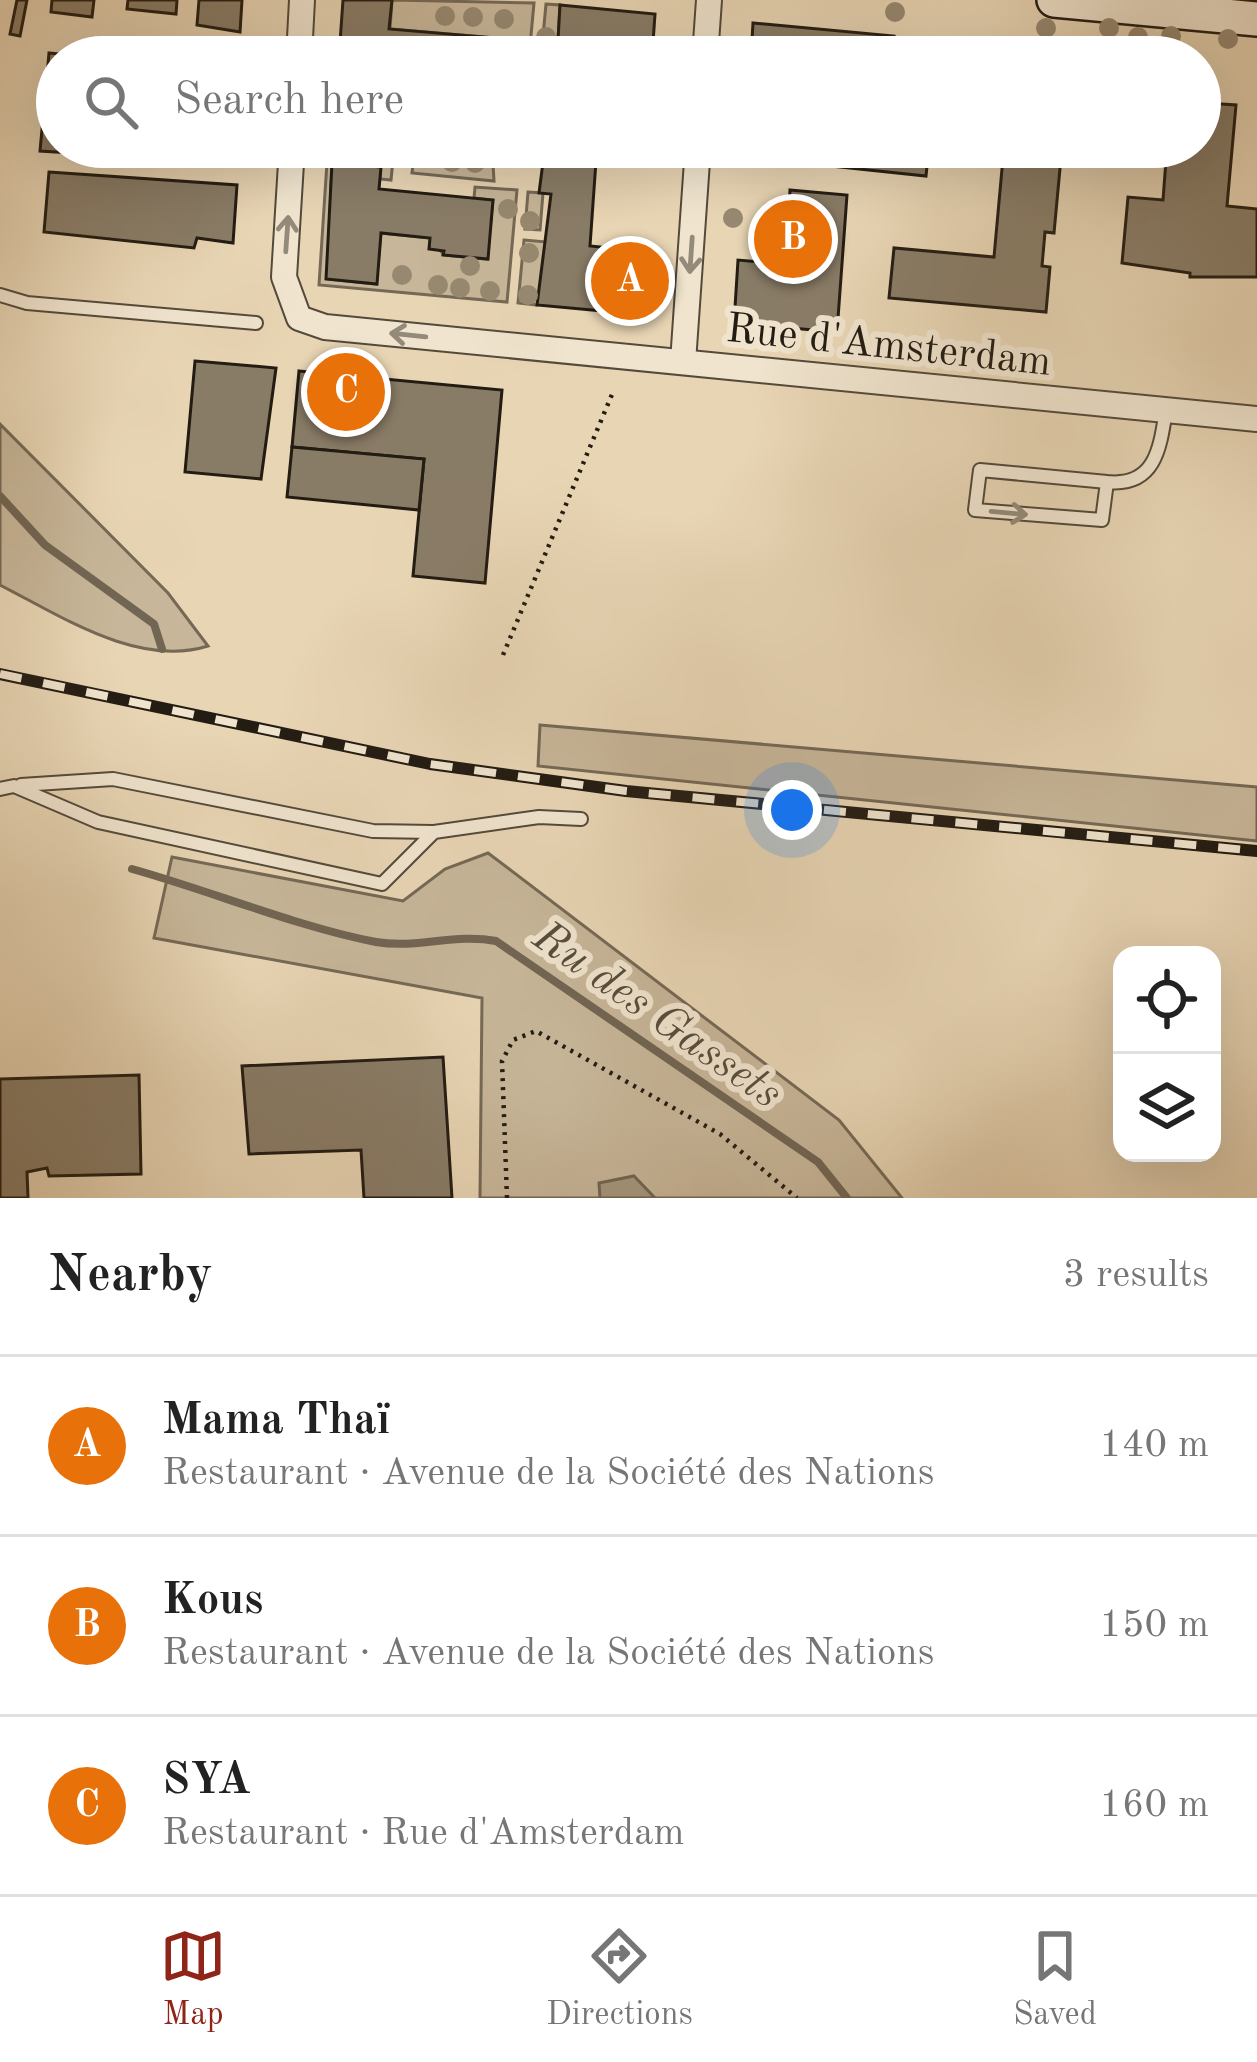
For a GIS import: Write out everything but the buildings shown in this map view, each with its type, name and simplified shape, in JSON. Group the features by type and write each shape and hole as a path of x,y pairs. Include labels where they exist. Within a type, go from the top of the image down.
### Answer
{"main road":[{"path":"1054,0 1257,19"}],"street":[{"path":"299,36 302,0"},
{"path":"706,36 709,0"},
{"name":"Rue d'Amsterdam","path":"291,168 284,277 299,318 325,327 1257,419"},
{"path":"683,362 697,168"}],"lane":[{"path":"0,295 27,303 256,323"},
{"path":"1106,482 1102,520 976,510 980,470 1106,482 1139,478 1157,461 1166,410"},
{"path":"7,788 113,779 373,831 434,832 539,817 580,819"},
{"path":"7,788 98,822 382,884 434,832"}],"path":[{"path":"503,656 613,392"},
{"path":"507,1198 502,1061 513,1040 536,1031 719,1134 797,1198"}],"shaded area":[{"path":"392,0 534,3 531,36 390,29"},
{"path":"546,4 560,5 558,36 543,36"},
{"path":"327,168 332,168 327,279 376,284 381,233 430,238 444,255 487,259 493,200 474,198 475,187 517,190 507,302 319,285"},
{"path":"380,168 392,168 391,180 380,179"},
{"path":"413,168 493,168 494,181 412,173"},
{"path":"528,192 543,193 540,230 525,229"},
{"path":"524,240 547,242 537,305 518,303"},
{"path":"0,424 168,593 208,646 181,651 128,645 74,624 0,585"},
{"path":"540,725 1257,787 1257,841 538,766"},
{"path":"488,853 839,1120 902,1198 480,1198 482,998 154,938 172,857 403,901 445,869"},
{"path":"634,1176 655,1198 600,1198 599,1183"}],"waterway":[{"name":"Ru des Gassets","path":"0,496 45,545 154,624 162,649"},
{"name":"Ru des Gassets","path":"132,869 376,942 496,941 818,1162 847,1198"}],"railway":[{"path":"0,674 430,764 626,791 1257,851"}],"place":[{"name":"Kous","path":"793,239"},
{"name":"Mama Thaï","path":"630,281"},
{"name":"SYA","path":"346,392"}]}
